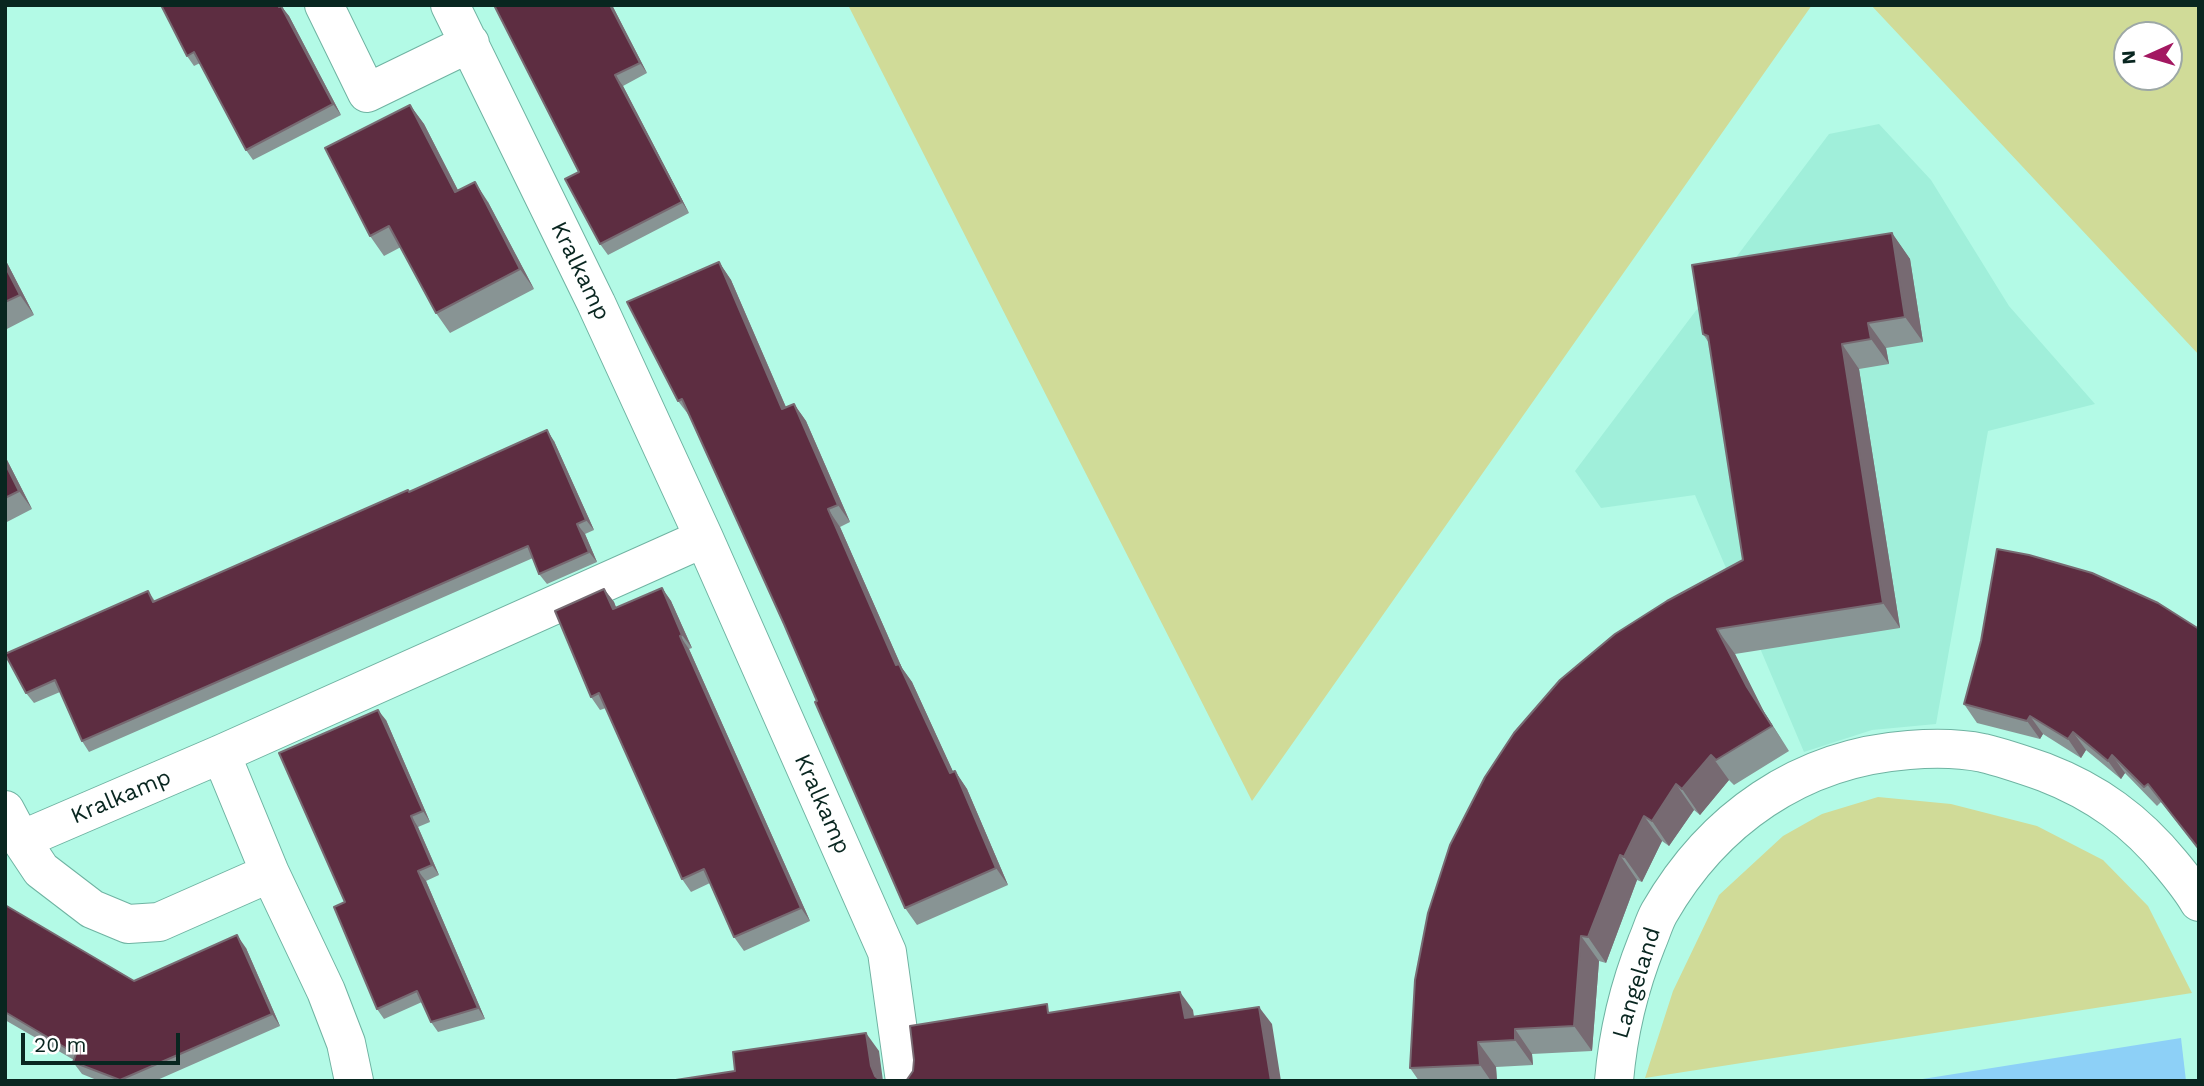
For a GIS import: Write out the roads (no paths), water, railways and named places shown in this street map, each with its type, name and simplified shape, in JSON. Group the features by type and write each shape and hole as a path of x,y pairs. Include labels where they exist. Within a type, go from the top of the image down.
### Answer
{"street":[{"path":"324,5 367,93 470,43"},
{"name":"Kralkamp","path":"450,5 596,303 704,538 887,952 905,1081"},
{"name":"Kralkamp","path":"270,873 159,922 128,925 92,909 41,870 13,825 221,754 704,538"},
{"name":"Langeland","path":"1614,1081 1617,1041 1636,969 1657,916 1683,874 1720,831 1769,794 1828,765 1882,752 1936,748 1982,753 2067,781 2109,805 2150,838 2199,902"},
{"path":"221,754 270,873 326,991 346,1042 354,1081"}],"water":[{"path":"2181,1038 2186,1081 1910,1081"}]}
